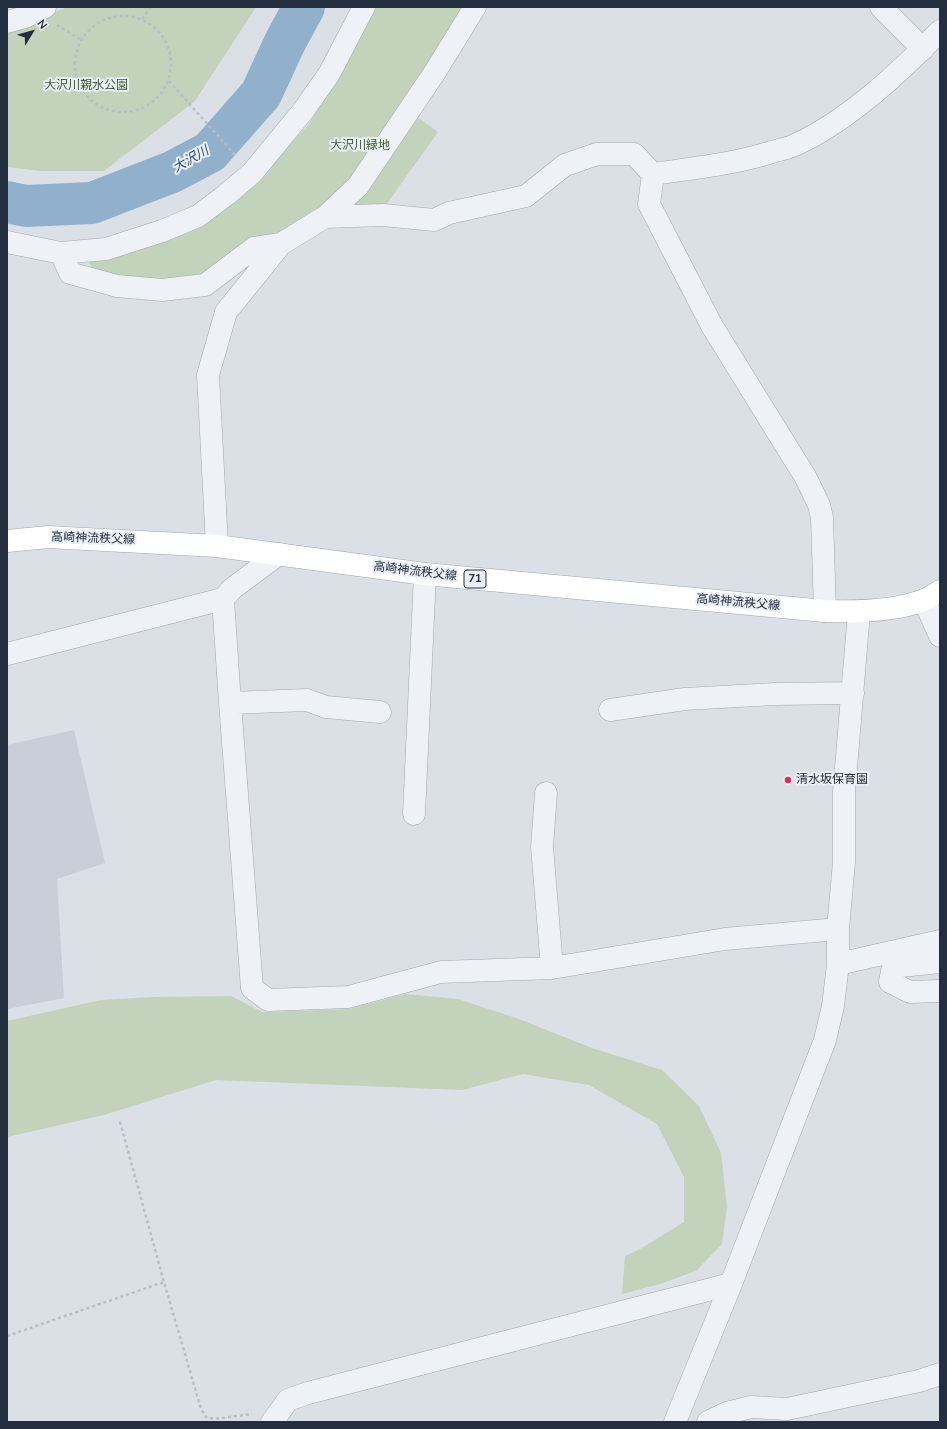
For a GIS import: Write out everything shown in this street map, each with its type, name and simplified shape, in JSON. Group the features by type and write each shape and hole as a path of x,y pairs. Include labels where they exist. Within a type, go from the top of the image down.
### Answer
{"main road":[{"name":"高崎神流秩父線","path":"7,541 48,537 216,546 425,574 825,612 859,612 903,606 932,595"}],"street":[{"path":"7,22 25,17 45,7"},
{"path":"7,242 61,253 106,249 198,216 252,173 303,111 329,74 364,7"},
{"path":"216,546 208,375 226,312 281,244 325,217 358,186 435,72 475,7"},
{"path":"881,7 923,49"},
{"path":"653,174 752,159 795,145 833,124 883,86 940,31"},
{"path":"325,217 383,215 434,220 449,213 526,196 565,165 597,154 634,154 653,174"},
{"path":"653,174 649,204 712,326 806,478 819,505 822,518 825,612"},
{"path":"61,253 70,272 118,286 162,290 205,285 254,248 281,244"},
{"path":"7,654 223,599 233,588 279,554"},
{"path":"414,814 425,574"},
{"path":"932,595 940,636"},
{"path":"223,599 252,988 268,1000 348,997 441,972 552,968 726,939 838,929"},
{"path":"675,1422 731,1284 825,1040 833,1006 838,964 838,929 844,862 844,792 859,612"},
{"path":"610,710 685,700 775,694 853,693"},
{"path":"230,703 307,700 326,707 380,712"},
{"path":"546,793 542,847 552,968"},
{"path":"838,964 940,941"},
{"path":"940,962 901,966 892,971 890,982 910,992 940,991"},
{"path":"276,1417 288,1400 308,1393 731,1284"},
{"path":"708,1422 727,1413 751,1407 787,1409 919,1381 940,1374"}],"path":[{"path":"142,19 151,7"},
{"path":"123,15 142,19 152,25 164,37 171,52 172,69 167,85 157,99 143,108 127,113 110,111 96,104 85,94 77,80 74,65 76,50 83,36 94,24 108,17 123,15"},
{"path":"168,81 238,158"},
{"path":"120,1122 201,1409 206,1417 214,1419 276,1417"},
{"path":"7,1336 164,1282"}],"shaded area":[{"path":"74,730 105,863 57,879 64,998 7,1009 7,745"}],"green space":[{"name":"大沢川親水公園","path":"68,7 256,7 195,101 104,171 40,171 7,167 7,30"},
{"name":"大沢川緑地","path":"372,7 466,7 403,106 438,132 381,212 335,213 205,276 172,282 135,279 92,268 86,257 262,174 309,124 345,64"},
{"path":"405,994 458,999 516,1018 592,1048 662,1070 699,1106 721,1153 727,1207 722,1244 696,1271 660,1284 622,1294 625,1256 640,1249 684,1222 684,1177 657,1124 589,1085 523,1074 462,1090 216,1080 104,1115 7,1137 7,1021 101,1000 153,997 231,996 262,1012 349,1009"}],"waterway":[{"name":"大沢川","path":"7,202 26,206 92,203 172,172 210,152 261,94 285,42 304,7"}],"place":[{"name":"清水坂保育園","path":"788,780"}]}
